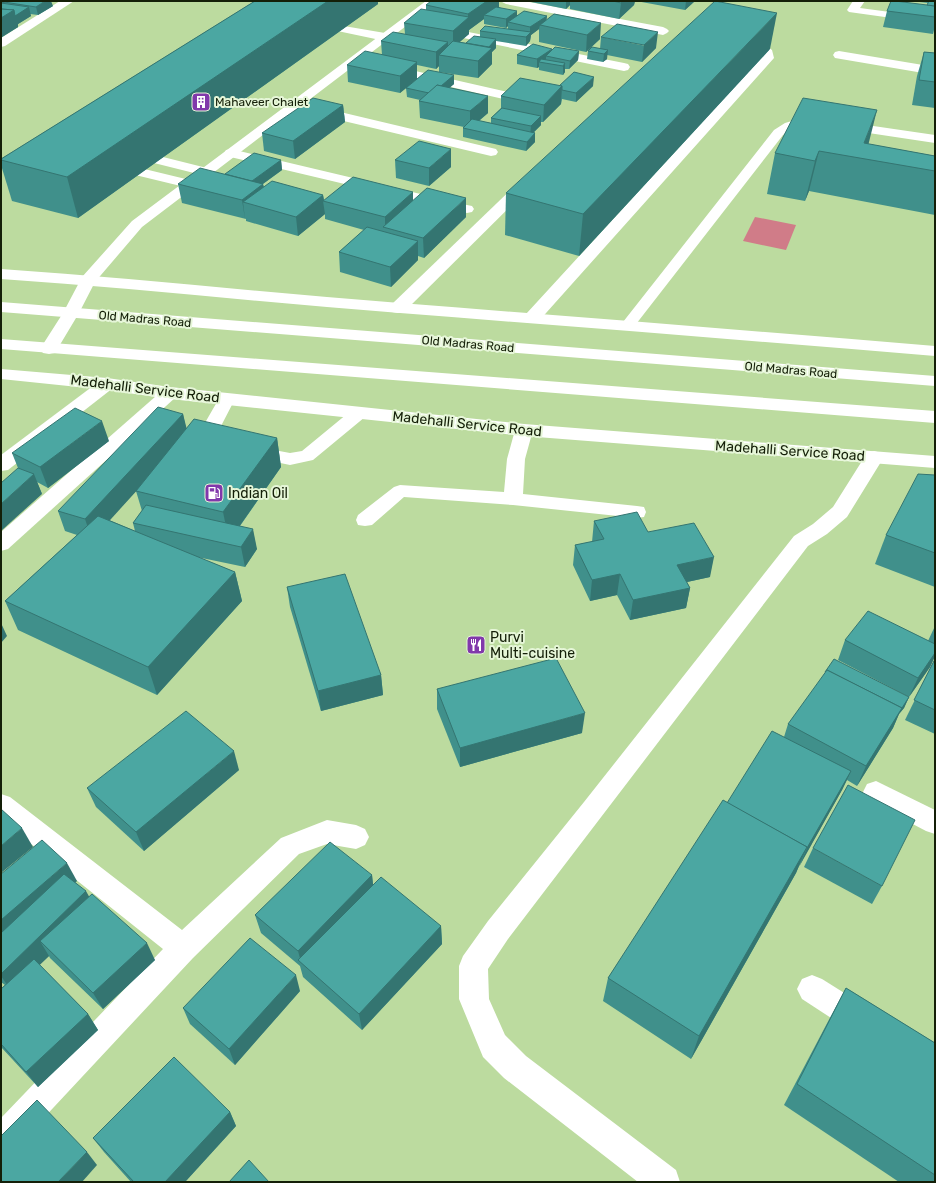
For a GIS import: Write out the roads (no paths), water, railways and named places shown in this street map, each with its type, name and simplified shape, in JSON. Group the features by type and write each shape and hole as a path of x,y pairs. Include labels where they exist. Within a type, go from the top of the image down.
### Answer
{"main road":[{"path":"1,43 68,1"},
{"path":"49,348 71,313 88,280 137,224 433,1"},
{"path":"506,1 663,31"},
{"path":"859,1 853,10 935,22"},
{"path":"346,19 400,26 422,27 624,67"},
{"path":"332,27 385,37"},
{"path":"532,318 768,58 768,53 761,48 729,42"},
{"path":"839,55 935,71"},
{"path":"353,61 512,97"},
{"path":"295,105 491,152"},
{"path":"231,153 467,209"},
{"path":"147,157 206,172"},
{"path":"132,170 190,184"},
{"path":"398,308 538,171"},
{"path":"1,274 88,280 398,308 935,350"},
{"name":"Old Madras Road","path":"1,307 935,381"},
{"path":"1,344 935,417"},
{"name":"Madehalli Service Road","path":"1,374 108,384 170,393 524,430 935,462"},
{"path":"1,465 108,384"},
{"path":"1,544 170,393"},
{"path":"664,1182 515,1067 494,1046 474,999 474,966 498,930 593,810 801,541 820,529 840,512 874,457"},
{"path":"876,792 935,823"},
{"path":"1,805 183,948"},
{"path":"1,1141 183,948 290,846 327,832 356,838"},
{"path":"812,989 883,1035"}],"lane":[{"path":"628,325 774,137 786,126 795,122 807,121 935,139"},
{"path":"227,399 211,428 214,438 225,446 290,459 307,456 359,413"},
{"path":"513,499 516,459 524,430"},
{"path":"365,520 400,491 513,499 637,512"}],"place":[{"name":"Mahaveer Chalet","path":"201,102"},
{"name":"Indian Oil","path":"214,493"},
{"name":"Purvi Multi-cuisine","path":"476,645"}]}
